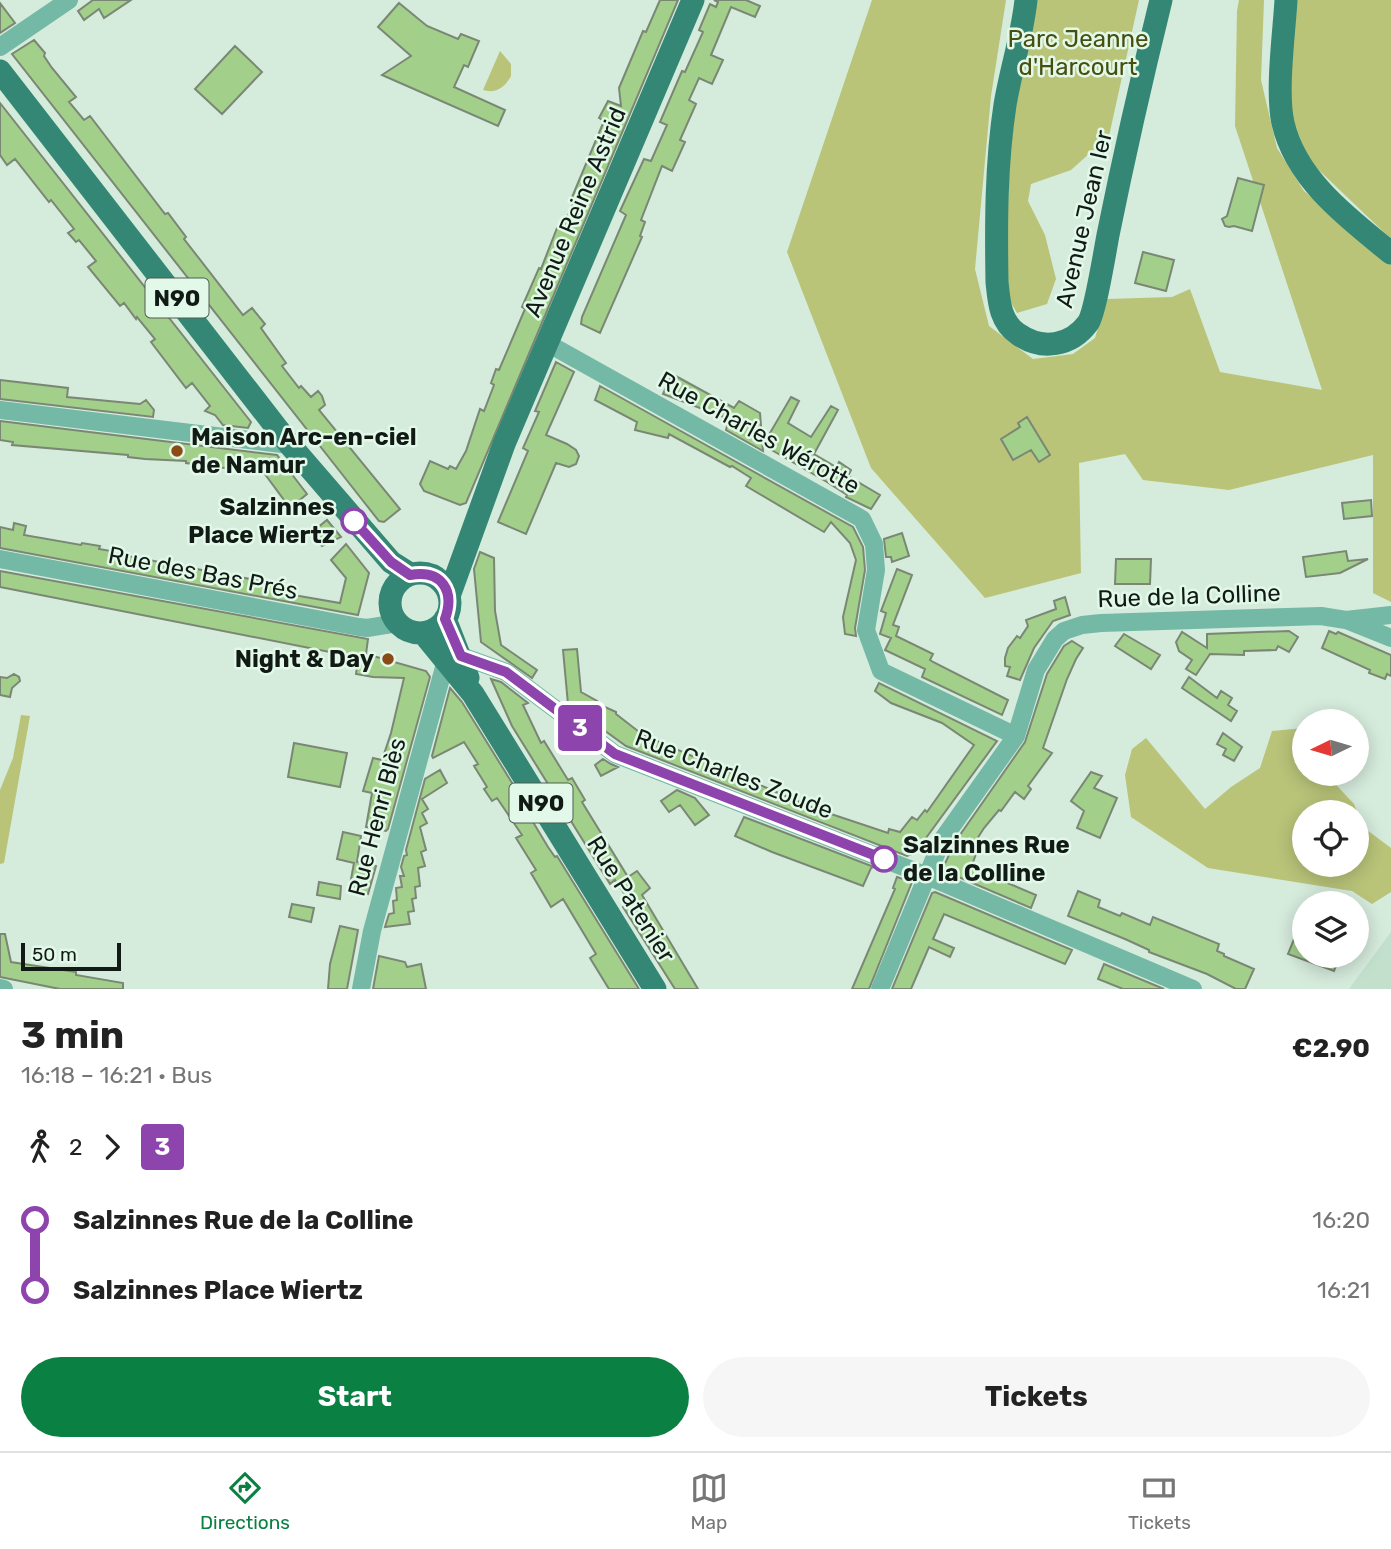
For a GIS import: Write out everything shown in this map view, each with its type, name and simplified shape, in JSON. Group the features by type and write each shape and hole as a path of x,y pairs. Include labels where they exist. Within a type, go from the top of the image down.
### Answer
{"main road":[{"name":"Avenue Reine Astrid","path":"449,596 504,444 694,0"},
{"name":"Avenue Jean Ier","path":"1026,0 1022,37 1006,103 998,163 997,282 998,300 1005,323 1018,335 1042,344 1062,344 1073,339 1090,321 1161,0"},
{"path":"1286,0 1282,100 1283,122 1290,142 1320,191 1391,253"},
{"name":"N90","path":"0,71 290,445 356,523 391,562 440,581 449,596"},
{"name":"Avenue Reine Astrid","path":"421,575 450,555 470,509 504,444"},
{"name":"N90","path":"356,523 382,568 391,594 392,613 398,623 410,631 423,633"},
{"path":"391,594 398,583 421,575"},
{"path":"423,633 436,628 445,619 450,605 449,596"},
{"name":"Rue Patenier","path":"445,619 454,658 473,694 655,989"},
{"name":"Rue Patenier","path":"423,633 454,658"}],"street":[{"path":"0,47 69,0"},
{"name":"Rue Charles Wérotte","path":"547,343 862,519 874,544 876,570 866,630 881,671 1016,736"},
{"path":"0,410 290,445"},
{"name":"Rue des Bas Prés","path":"0,559 359,627 398,623"},
{"name":"Rue de la Colline","path":"880,989 942,840 1016,736 1036,670 1055,639 1064,631 1101,623 1321,615 1346,620"},
{"path":"1346,620 1391,615"},
{"path":"1346,620 1391,638"},
{"name":"Rue Charles Zoude","path":"454,658 506,672 615,754 927,876 1193,989"},
{"name":"Rue Henri Blès","path":"361,989 372,931 454,658"}],"shaded area":[{"path":"1391,932 1391,989 1349,989 1364,968 1369,968 1369,962"}],"green space":[{"path":"872,0 1006,0 991,96 975,269 989,326 1033,359 1073,354 1095,338 1107,299 1172,297 1190,289 1220,372 1322,390 1235,126 1239,0 1264,0 1261,80 1277,148 1304,191 1391,259 1391,602 1373,593 1373,455 1229,490 1143,480 1125,454 1079,463 1081,573 985,598 871,468 787,252"},
{"name":"Parc Jeanne d'Harcourt","path":"1036,0 1139,0 1109,136 1071,170 1031,184 1028,201 1045,235 1056,279 1047,304 1017,313 1005,292 1011,117 1027,61"},
{"path":"1275,0 1391,0 1391,239 1303,155 1290,125"},
{"path":"500,51 511,64 511,76 500,89 483,90"},
{"path":"21,715 30,716 4,863 0,864 0,790 13,758"},
{"path":"1292,729 1292,786 1337,786 1350,800 1292,800 1292,877 1369,877 1369,832 1391,848 1391,892 1372,904 1369,902 1369,891 1352,891 1208,868 1131,817 1125,775 1132,749 1146,738 1205,809 1260,768 1272,731"}],"building":[{"path":"93,0 131,0 104,18 99,9 84,20 78,11"},
{"path":"660,0 678,0 466,503 460,505 424,491 420,484 430,461 448,469 450,466 456,469 466,451 480,409 484,411 494,385 491,383 496,369 499,370 525,309 522,307 557,228 562,230 573,204 570,202 604,121 599,118 608,101 621,106 619,88 643,31 646,32"},
{"path":"714,0 746,0 760,6 755,17 731,7 711,55 723,60 712,84 699,78 689,100 696,104 680,140 685,142 672,171 662,166 641,220 645,222 640,236 642,237 600,333 581,324 582,317 626,215 620,211 644,159 651,161 667,125 660,122 682,71 685,72 703,32 699,30 710,4 716,7 718,2"},
{"path":"0,3 15,23 0,33"},
{"path":"399,3 427,26 458,39 461,34 479,41 468,67 464,65 454,87 505,110 498,126 382,75 411,56 378,27"},
{"path":"34,40 45,53 44,56 52,68 76,97 69,102 84,120 90,116 165,214 168,213 186,237 184,239 243,315 252,308 265,324 261,328 286,363 282,366 299,388 301,386 311,397 318,391 322,396 325,405 319,410 400,509 384,522 379,521 12,54"},
{"path":"235,46 262,72 222,114 195,89"},
{"path":"0,103 251,422 248,428 223,425 215,415 205,411 210,406 192,383 186,388 151,342 155,339 124,303 120,306 88,267 96,261 79,240 76,242 68,233 74,229 51,200 49,202 15,159 7,165 0,155"},
{"path":"1238,178 1264,185 1252,231 1225,226 1222,219 1227,216"},
{"path":"1143,252 1174,260 1166,291 1135,283"},
{"path":"556,362 574,372 546,435 567,444 576,450 579,456 576,464 569,467 556,463 526,534 498,522 528,451 523,448"},
{"path":"672,374 734,408 739,401 760,413 763,451 726,430 729,419 663,394"},
{"path":"0,380 68,388 67,397 140,404 146,400 154,410 153,417 0,399"},
{"path":"600,386 853,527 863,547 865,570 856,636 845,634 843,617 856,560 850,543 831,522 824,532 746,486 751,478 732,466 669,434 668,438 635,430 637,422 595,400"},
{"path":"791,397 799,401 788,423 811,437 831,406 838,410 814,454 836,467 839,462 851,470 848,476 880,495 871,509 846,497 847,495 827,482 763,445"},
{"path":"1027,417 1050,455 1039,462 1031,450 1013,460 1001,439 1020,427 1018,423"},
{"path":"0,421 277,455 307,494 290,508 264,473 186,461 12,445 13,442 0,440"},
{"path":"1371,500 1372,516 1344,519 1342,503"},
{"path":"327,520 341,537 322,546 311,533"},
{"path":"14,523 26,526 24,535 100,546 99,549 111,553 277,584 276,592 340,603 346,578 331,560 346,544 369,573 358,615 0,548 0,527 13,530"},
{"path":"902,533 909,556 892,562 891,557 886,557 884,539"},
{"path":"1346,551 1348,561 1368,559 1340,573 1306,577 1303,557"},
{"path":"480,552 494,558 495,611 501,645 537,670 532,678 481,642 474,569"},
{"path":"1116,559 1151,559 1150,584 1115,584"},
{"path":"897,569 912,575 893,625 899,627 896,636 933,654 930,660 933,662 1008,700 1002,715 922,677 925,669 885,650 891,638 880,634 886,613 881,611"},
{"path":"0,571 368,639 366,654 426,671 430,677 388,829 386,831 366,827 372,793 363,791 373,758 382,760 404,678 356,674 358,660 345,658 345,655 0,587"},
{"path":"1065,597 1070,615 1053,621 1034,648 1020,680 1007,676 1010,667 1005,666 1008,648 1017,636 1020,638 1028,626 1026,620 1056,609 1054,601"},
{"path":"1289,631 1298,637 1289,652 1278,646 1276,650 1244,651 1244,655 1210,654 1196,675 1186,669 1192,660 1179,651 1176,642 1182,632 1207,648 1207,634"},
{"path":"1329,631 1336,634 1338,632 1391,655 1391,676 1387,674 1385,679 1369,673 1370,670 1322,648"},
{"path":"1124,634 1160,655 1151,669 1115,646"},
{"path":"1072,641 1083,648 1067,679 1043,748 1052,753 1028,786 1031,789 1024,799 1015,792 984,828 972,847 976,854 972,865 974,869 1036,895 1031,908 942,870 955,842 1025,742 1047,674 1064,646"},
{"path":"577,649 581,692 597,701 596,703 616,712 643,735 816,809 888,833 889,829 900,832 912,817 917,820 925,810 927,812 974,745 942,723 891,703 875,691 879,683 997,741 915,853 907,856 626,746 568,704 563,650"},
{"path":"14,674 20,681 12,688 10,697 0,695 0,677 7,678"},
{"path":"1189,677 1217,698 1221,691 1232,698 1228,705 1237,711 1231,721 1182,688"},
{"path":"491,679 501,682 528,703 523,705 541,743 544,741 568,780 572,778 585,800 582,802 628,877 637,871 650,888 642,895 698,989 675,989 623,907 630,902 615,880 610,884 512,726"},
{"path":"450,688 462,702 535,820 533,822 548,847 555,857 557,856 639,989 609,989 590,958 596,954 563,899 551,907 531,873 536,870 516,838 522,835 497,798 492,801 484,789 487,787 474,766 478,764 464,742 433,758"},
{"path":"1223,733 1242,747 1234,761 1223,755 1226,749 1217,744"},
{"path":"294,743 347,753 340,787 288,777"},
{"path":"603,759 618,767 601,776 595,765"},
{"path":"440,770 447,783 422,799 428,809 422,813 427,823 420,827 426,850 421,852 425,866 418,868 420,886 415,887 416,898 412,899 414,911 408,912 410,924 385,927 389,914 394,913 396,888 402,887 400,876 404,876 401,867 404,856 407,855 406,850 425,779"},
{"path":"1091,772 1102,776 1094,788 1117,798 1100,838 1077,828 1084,811 1071,801"},
{"path":"677,790 695,798 709,815 695,825 680,805 669,812 661,801"},
{"path":"744,817 874,867 863,886 772,852 735,836"},
{"path":"343,832 361,836 357,862 376,866 368,894 349,890 354,863 337,859"},
{"path":"897,877 912,882 869,989 852,989 895,889 893,888"},
{"path":"319,882 341,886 340,899 317,895"},
{"path":"1078,891 1100,900 1098,907 1120,916 1122,913 1150,925 1153,917 1219,944 1217,951 1224,956 1254,969 1245,989 1236,989 1207,974 1068,916"},
{"path":"932,893 1072,950 1065,964 944,914 933,939 954,948 950,957 929,947 911,989 892,989"},
{"path":"292,904 314,908 311,922 289,917"},
{"path":"340,926 358,930 347,989 328,989 330,964"},
{"path":"0,934 5,934 11,962 76,972 76,975 123,983 123,989 60,989 0,977"},
{"path":"379,956 405,962 407,967 421,964 426,989 373,989"},
{"path":"1104,964 1164,989 1123,989 1098,979"}],"bus line":[{"name":"3","path":"354,521 391,562 410,575 432,575 447,589 450,605 445,619 461,656 506,672 615,754 884,859"}],"place":[{"name":"Maison Arc-en-ciel de Namur","path":"177,451"},
{"name":"Salzinnes Place Wiertz","path":"354,521"},
{"name":"Night & Day","path":"388,659"},
{"name":"Salzinnes Rue de la Colline","path":"884,859"}]}
